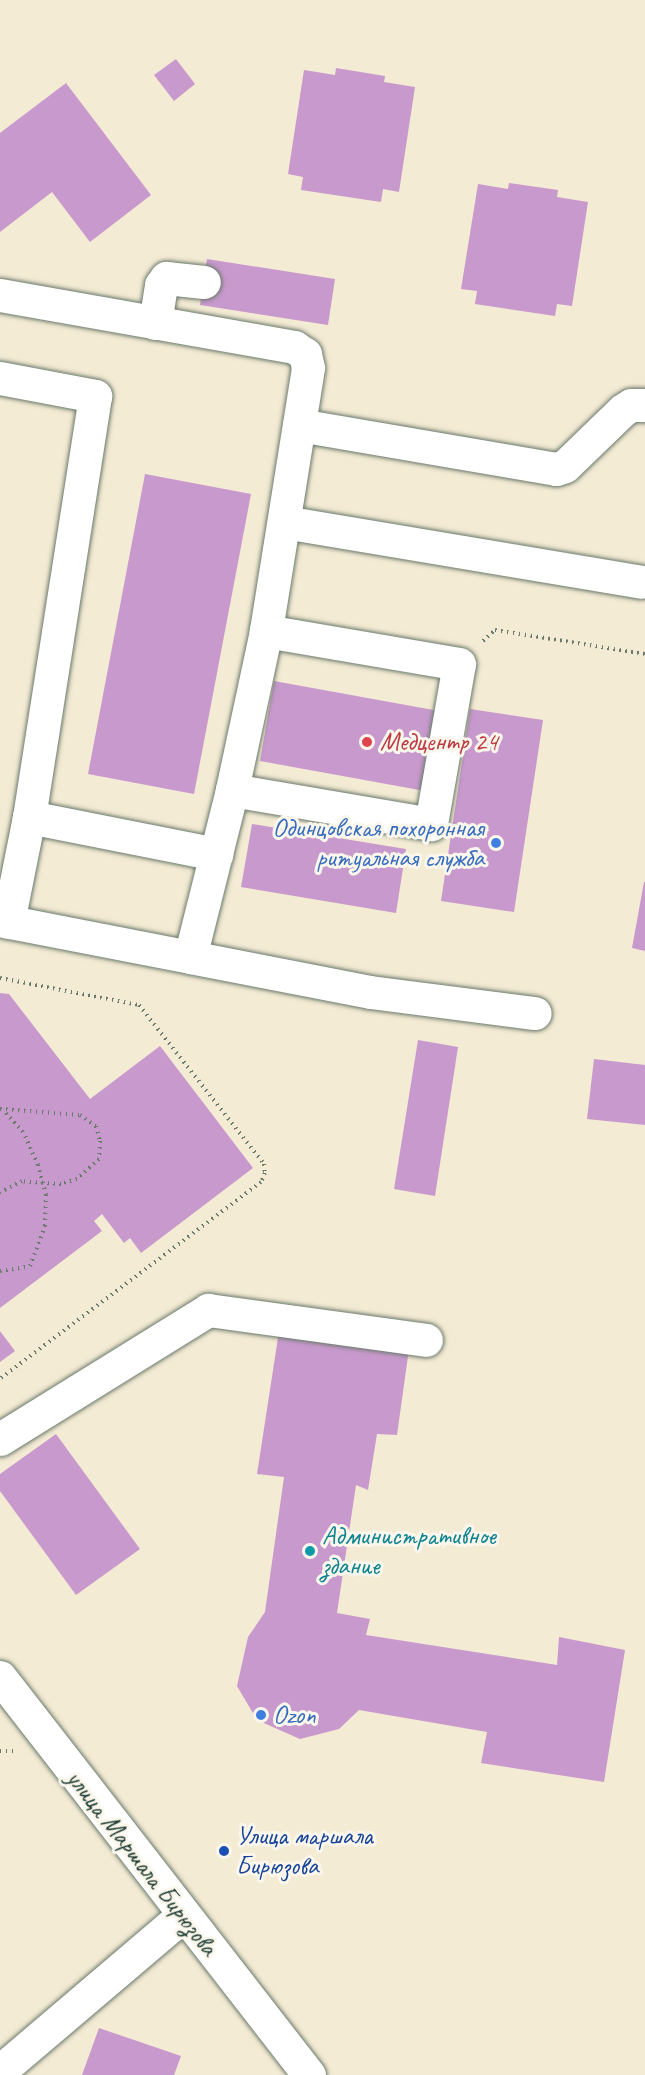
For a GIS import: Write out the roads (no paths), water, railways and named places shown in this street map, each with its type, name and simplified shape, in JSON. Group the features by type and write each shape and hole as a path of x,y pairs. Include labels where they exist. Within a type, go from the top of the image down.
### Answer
{"street":[{"path":"155,323 161,285 166,278 204,282"},
{"path":"0,295 294,347 305,354 308,368 266,631 232,790 190,957"},
{"path":"0,378 95,396 29,817 4,921 370,992 535,1013"},
{"path":"299,424 556,469 565,466 623,410 631,405 645,405"},
{"path":"284,522 641,582"},
{"path":"232,790 431,824 459,664 266,631"},
{"path":"29,817 216,854"},
{"path":"0,1439 208,1310 426,1340"},
{"name":"улица Маршала Бирюзова","path":"0,1677 182,1916 288,2062 309,2075"},
{"path":"0,2071 182,1916"}],"place":[{"name":"Медцентр 24","path":"367,742"},
{"name":"Одинцовская похоронная ритуальная служба","path":"496,843"},
{"name":"Административное здание","path":"310,1551"},
{"name":"Ozon","path":"261,1715"},
{"name":"Улица маршала Бирюзова","path":"224,1851"}]}
